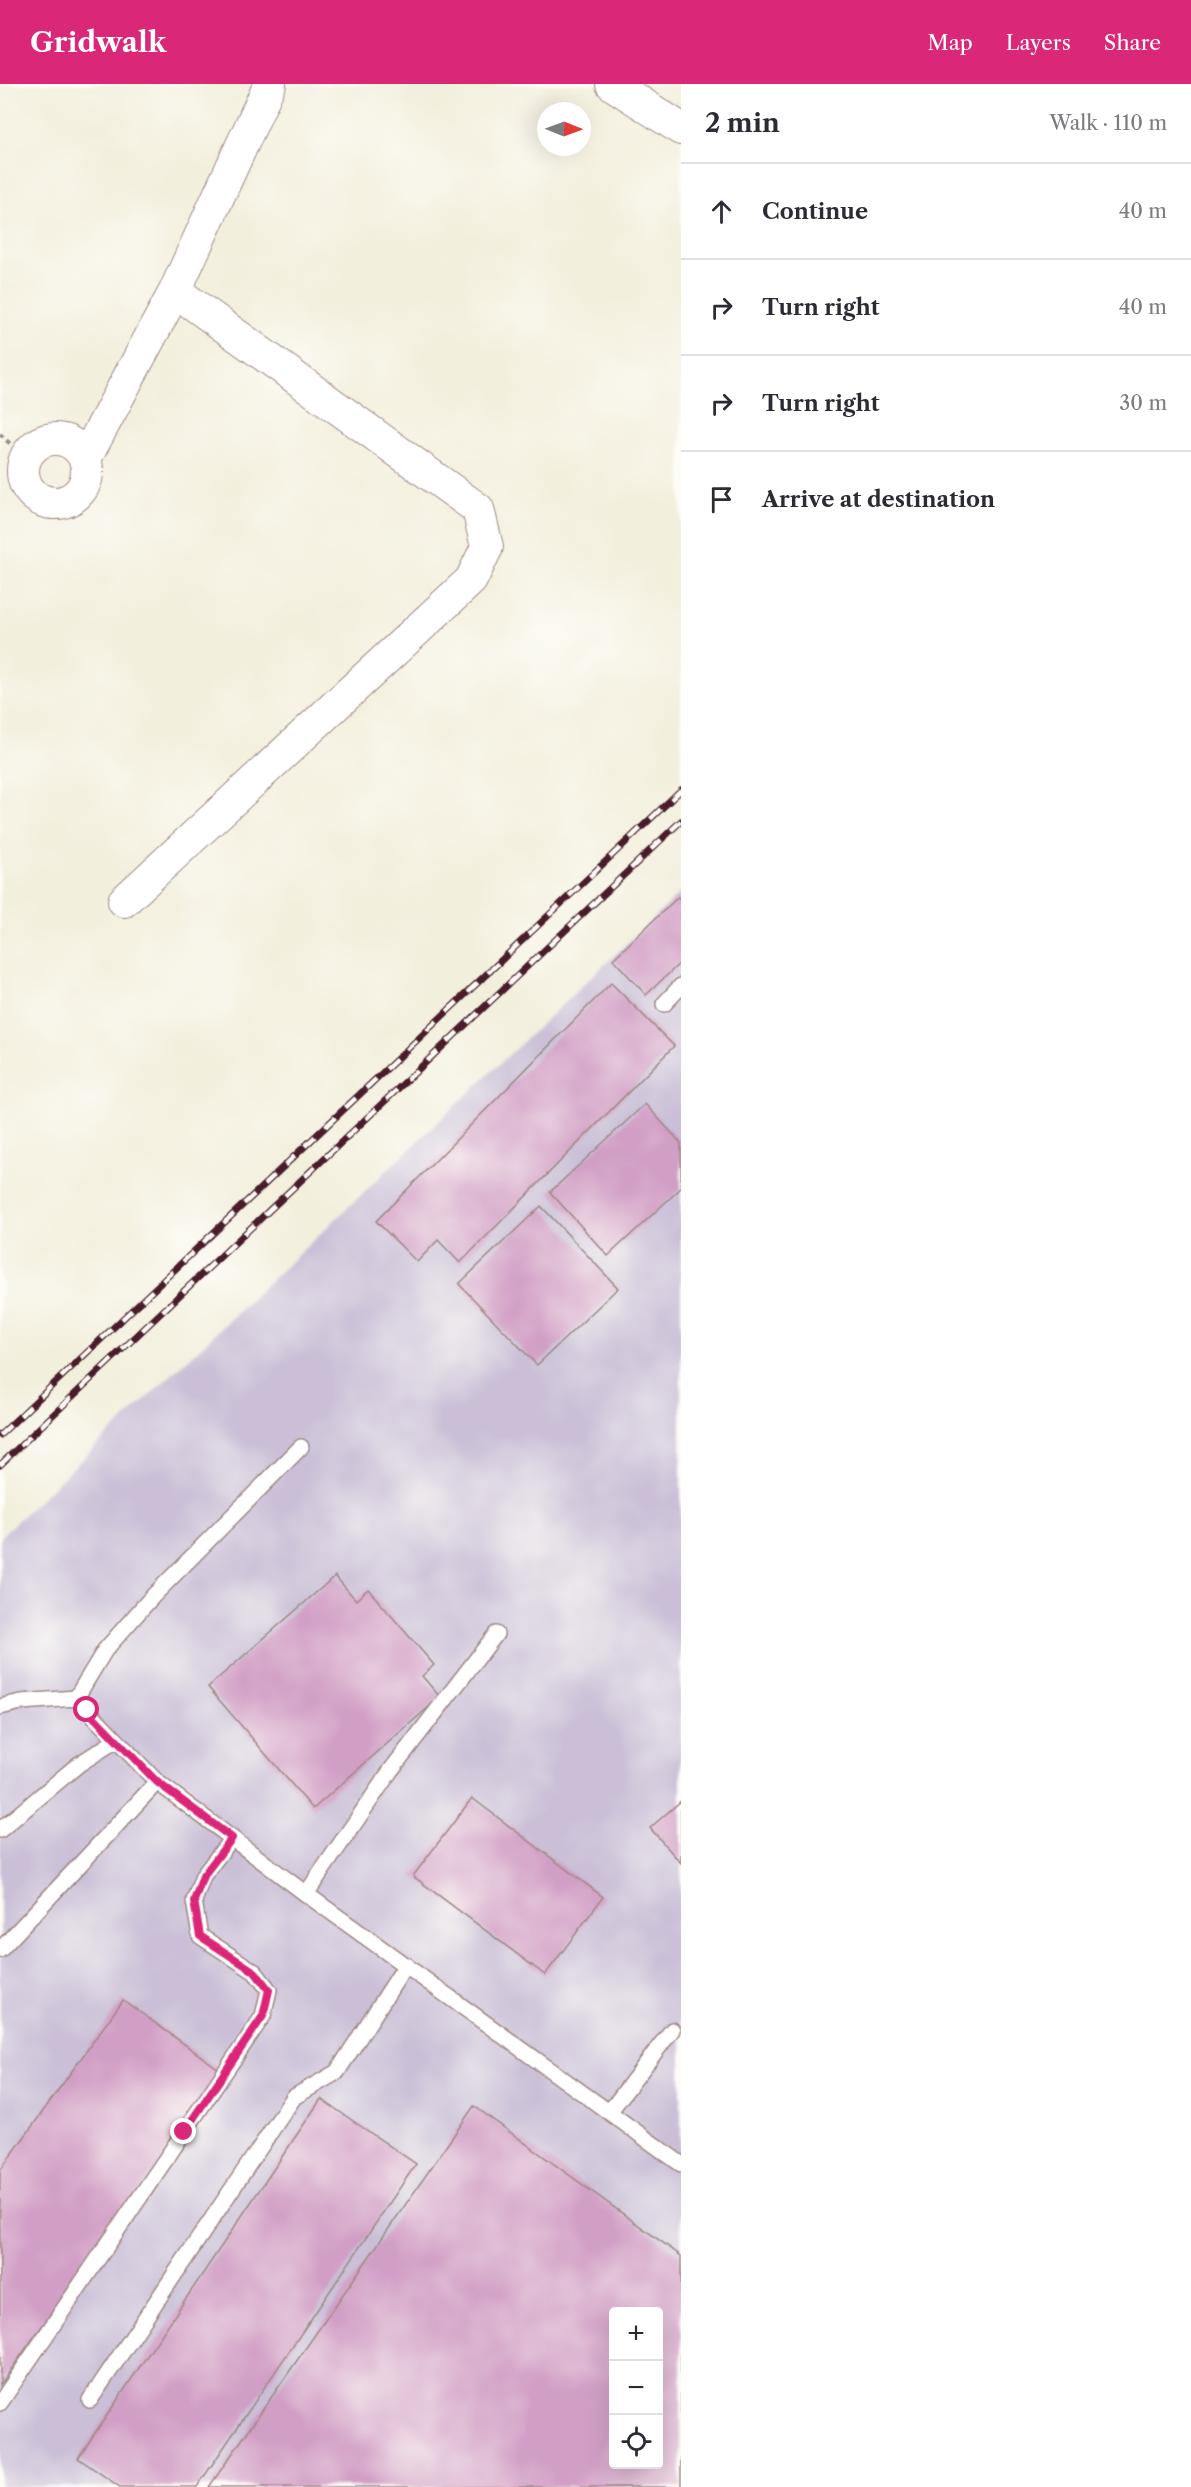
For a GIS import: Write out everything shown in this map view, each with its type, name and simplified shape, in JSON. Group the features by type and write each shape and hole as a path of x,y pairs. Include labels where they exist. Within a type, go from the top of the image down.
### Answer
{"street":[{"path":"85,459 175,291 270,84"},
{"path":"612,84 681,129"},
{"path":"124,901 471,580 487,547 478,509 175,291"},
{"path":"56,438 68,441 78,448 85,459 87,472 85,484 72,498 54,504 32,494 25,483 22,471 25,458 32,448 43,440 56,438"}],"lane":[{"path":"664,1004 681,986"},
{"path":"76,1698 105,1650 152,1597 301,1447"},
{"path":"306,1894 391,1770 496,1634"},
{"path":"0,1707 21,1702 76,1698"},
{"path":"76,1698 157,1782 306,1894 681,2164"},
{"path":"0,1830 79,1764 115,1741"},
{"path":"0,1950 157,1782"},
{"path":"0,2403 263,2016 269,1990 255,1972 200,1936 194,1901 203,1876 232,1838"},
{"path":"90,2400 294,2097 337,2072 406,1965"},
{"path":"610,2111 672,2030"}],"path":[{"path":"0,434 25,458"}],"shaded area":[{"path":"681,892 681,2487 0,2487 0,1537"}],"building":[{"path":"678,897 681,900 681,962 646,995 613,959"},
{"path":"611,983 674,1046 460,1263 438,1240 417,1262 376,1221"},
{"path":"645,1104 681,1143 681,1188 608,1256 550,1192"},
{"path":"541,1206 618,1288 537,1365 459,1284"},
{"path":"335,1576 356,1600 368,1589 434,1665 422,1676 440,1697 313,1809 208,1687"},
{"path":"472,1798 603,1897 545,1975 413,1876"},
{"path":"681,1801 681,1863 650,1828"},
{"path":"123,2000 223,2072 0,2385 0,2171"},
{"path":"321,2099 416,2164 197,2487 120,2487 78,2458"},
{"path":"474,2106 681,2256 681,2487 209,2487"}],"railway":[{"path":"0,1435 681,790"},
{"path":"0,1465 681,821"}],"route":[{"path":"87,1710 157,1782 232,1838 203,1876 194,1901 200,1936 255,1972 269,1990 263,2016 184,2132"}]}
